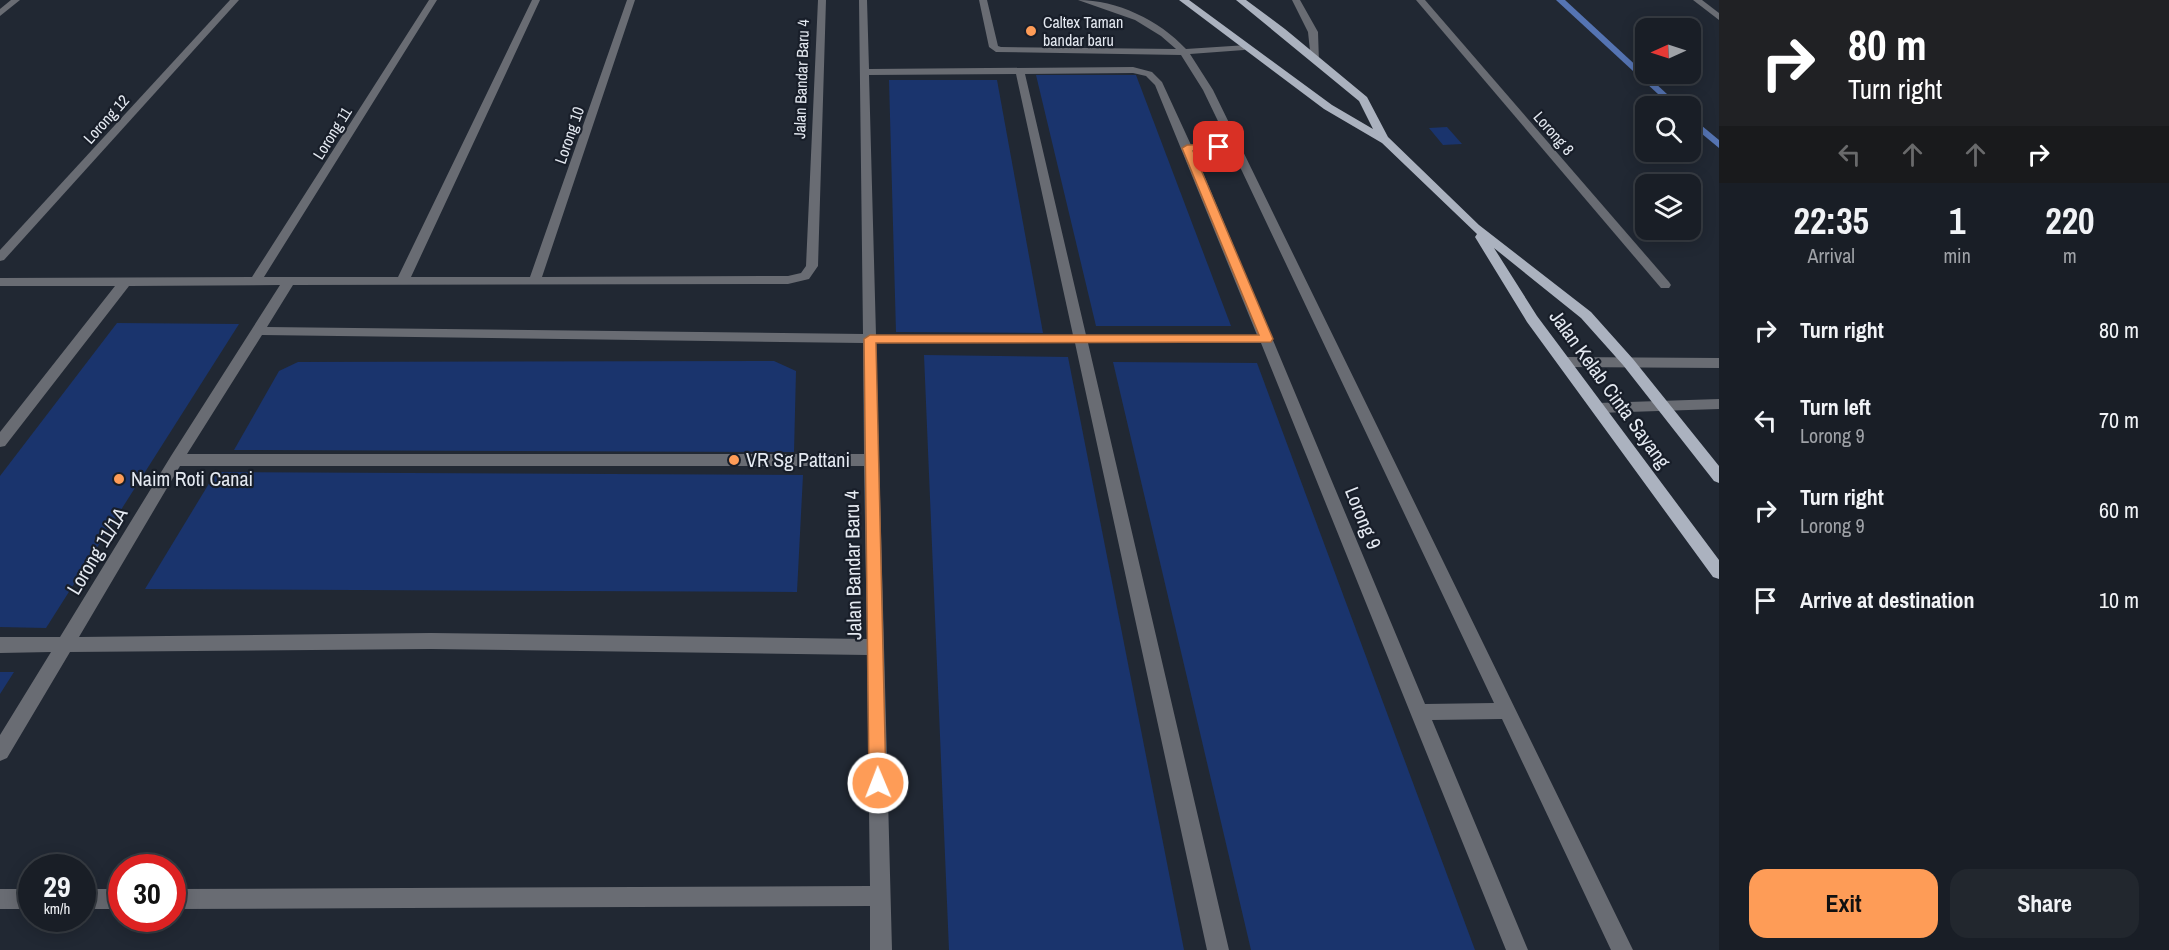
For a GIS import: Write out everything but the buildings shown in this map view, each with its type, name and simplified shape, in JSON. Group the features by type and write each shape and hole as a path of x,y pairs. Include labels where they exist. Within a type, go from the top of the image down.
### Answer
{"main road":[{"name":"Jalan Kelab Cinta Sayang","path":"1178,0 1186,2 1328,107 1385,141 1475,227 1586,315 1628,362 1719,477"},
{"name":"Jalan Kelab Cinta Sayang","path":"1240,0 1363,99 1385,141"},
{"name":"Jalan Kelab Cinta Sayang","path":"1475,227 1532,319 1719,572"}],"street":[{"path":"0,13 16,0"},
{"name":"Lorong 12","path":"0,257 235,0"},
{"name":"Lorong 11","path":"256,281 433,0"},
{"path":"403,280 536,0"},
{"name":"Lorong 10","path":"535,279 631,0"},
{"name":"Jalan Bandar Baru 4","path":"535,279 788,280 805,276 813,266 822,0"},
{"name":"Jalan Bandar Baru 4","path":"863,0 881,950"},
{"path":"983,0 994,47 999,50 1184,52 1244,47"},
{"path":"1082,0 1119,10 1143,21 1184,52 1208,90 1622,950"},
{"path":"1296,0 1313,32 1316,60"},
{"name":"Lorong 8","path":"1420,0 1665,285"},
{"path":"1697,0 1719,17"},
{"name":"Lorong 9","path":"1020,71 1133,70 1149,74 1159,84 1267,339 1517,950"},
{"path":"865,72 1020,71 1218,950"},
{"path":"1187,148 1235,147"},
{"path":"0,282 535,279"},
{"name":"Lorong 11/1A","path":"0,752 176,460 290,280"},
{"path":"0,442 124,283"},
{"path":"258,331 870,339 1267,339"},
{"path":"1564,362 1719,363"},
{"path":"1598,408 1719,404"},
{"path":"176,460 872,460"},
{"path":"0,645 431,640 875,647"},
{"path":"1419,712 1507,711"},
{"path":"186,899 880,896"},
{"path":"0,900 18,899"}],"waterway":[{"path":"1560,0 1665,96"},
{"path":"1701,129 1719,145"}],"place":[{"name":"Caltex Taman bandar baru","path":"1031,31"},
{"name":"VR Sg Pattani","path":"734,460"},
{"name":"Naim Roti Canai","path":"119,479"}],"route":[{"path":"878,783 870,339 1267,339 1187,148 1219,147"}]}
